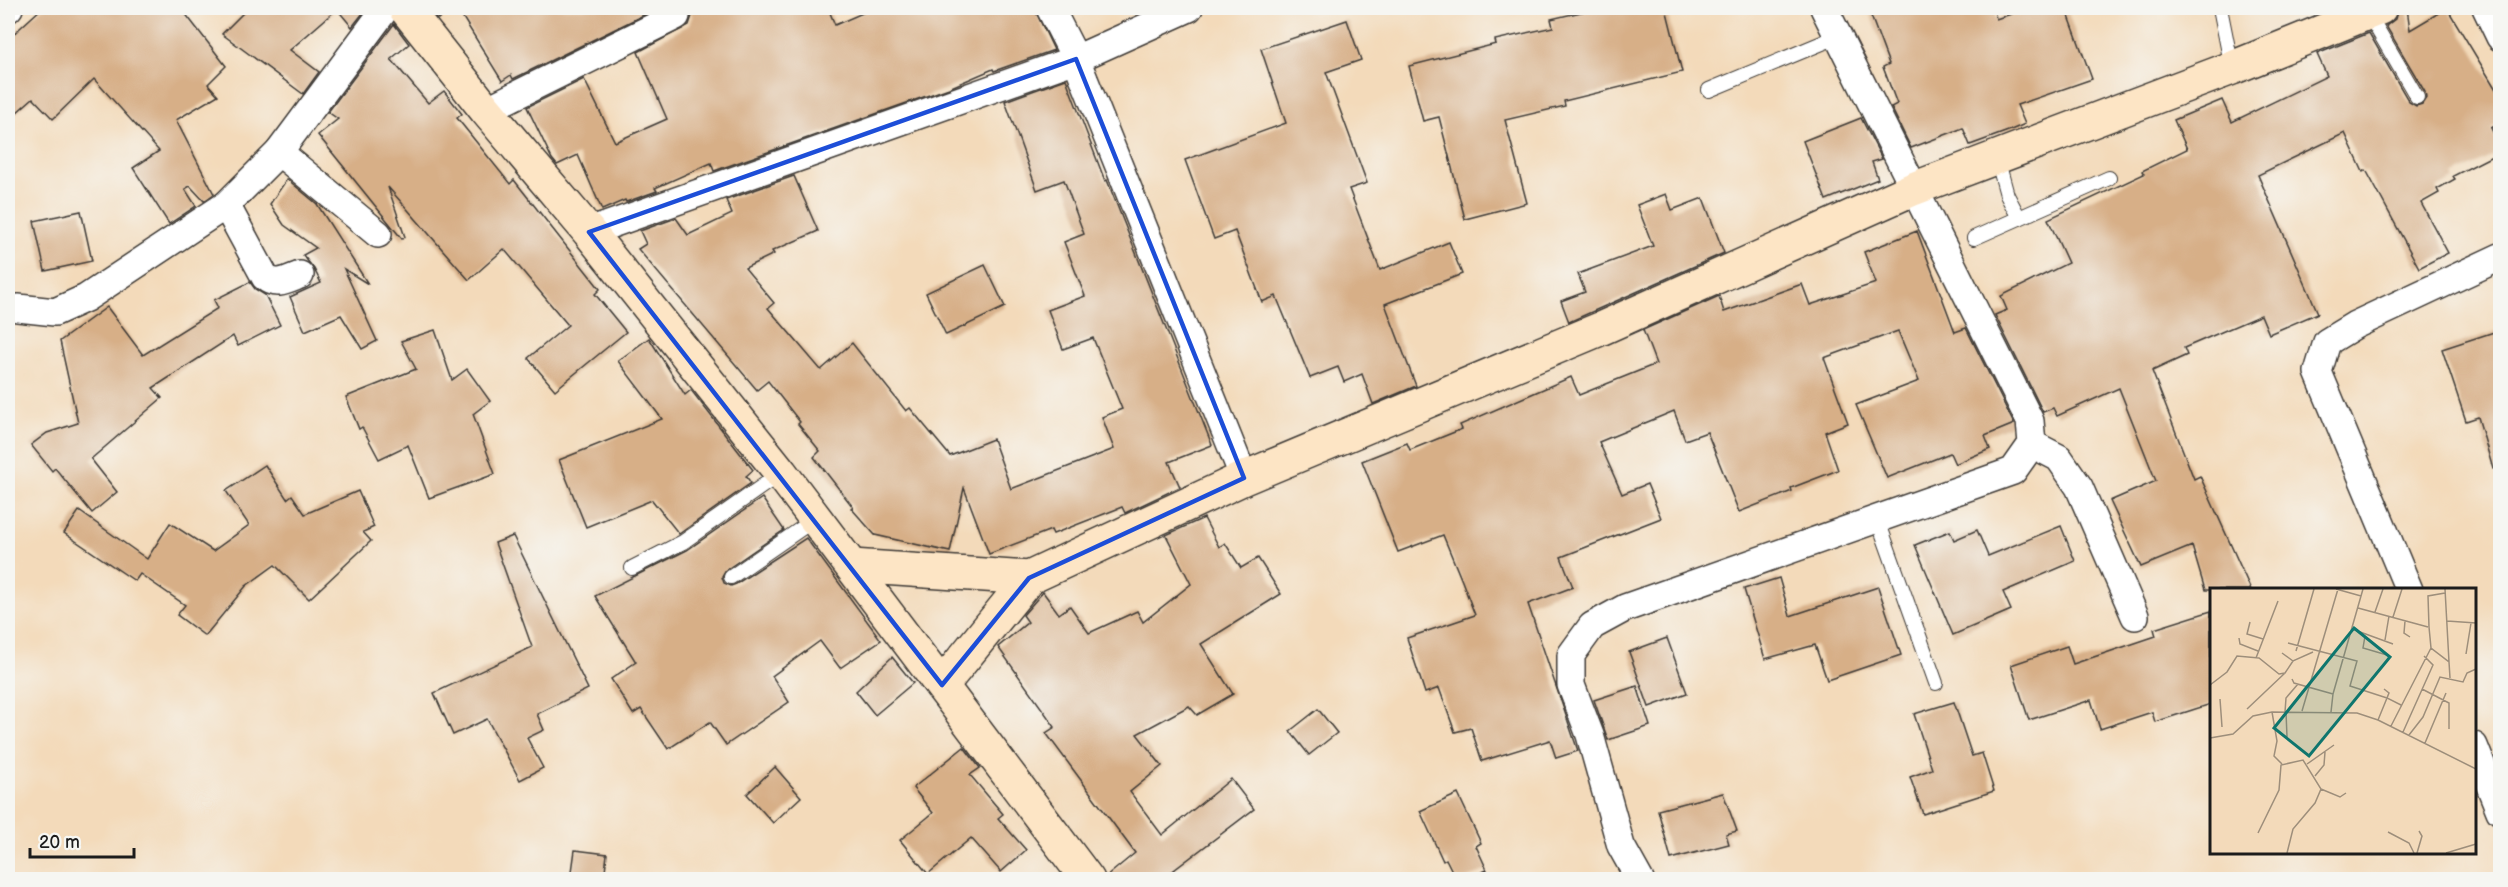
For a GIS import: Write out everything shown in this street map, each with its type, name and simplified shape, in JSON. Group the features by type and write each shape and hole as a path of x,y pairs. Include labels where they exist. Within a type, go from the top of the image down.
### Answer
{"street":[{"path":"18,308 55,312 86,298 226,205 279,152 386,8"},
{"path":"405,8 486,110 589,232 780,473 1088,879"},
{"path":"1050,8 1076,59 1244,478"},
{"path":"589,232 1076,59 1189,8"},
{"path":"1640,879 1621,846 1590,735 1571,685 1571,655 1592,626 1625,608 2013,471 2032,444 2030,421 1824,8"},
{"path":"2486,8 2500,37"},
{"path":"942,685 1029,578 1244,478 1600,329 1913,189 2232,68 2374,10"},
{"path":"486,110 676,16"},
{"path":"279,152 378,234"},
{"path":"226,205 265,277 270,282 278,283 300,275"},
{"path":"2408,588 2318,372 2327,342 2355,325 2500,257"},
{"path":"2032,444 2059,458 2079,487 2135,616"},
{"path":"852,566 1029,578"},
{"path":"2475,749 2500,812"}],"lane":[{"path":"2220,8 2232,68"},
{"path":"2374,10 2417,97"},
{"path":"1708,90 1839,36"},
{"path":"1997,158 2007,195 2019,218"},
{"path":"1974,238 2109,178"},
{"path":"632,568 683,542 780,473"},
{"path":"1876,518 1936,684"},
{"path":"731,577 815,519"}],"highlighted area":[{"path":"1076,59 1244,478 1029,578 942,685 589,232"}],"building":[{"path":"42,8 181,8 226,66 208,84 218,95 176,120 214,194 204,201 190,186 185,189 196,206 169,224 133,168 159,151 94,79 53,119 33,98 8,120 8,39"},
{"path":"248,8 367,8 352,27 337,9 290,50 319,72 303,94 222,34"},
{"path":"429,8 452,8 438,19"},
{"path":"457,8 658,8 513,79 511,75 502,81"},
{"path":"689,8 828,8 835,25 874,8 1034,8 1054,50 994,71 993,69 949,88 714,171 711,163 655,188 657,191 626,202 625,200 602,210 578,155 557,165 527,107 584,79 615,142 667,119 638,52 689,25 692,16"},
{"path":"1598,8 1666,8 1682,72 1564,101 1565,106 1505,120 1527,203 1465,219 1439,117 1423,121 1409,66 1496,44 1495,40 1553,27 1551,19"},
{"path":"1868,8 1994,8 1996,19 2029,8 2066,8 2092,79 2017,105 2025,124 2011,130 1970,145 1963,128 1911,148 1891,107 1897,104 1883,67 1889,64"},
{"path":"2398,8 2407,8 2410,30 2447,8 2500,96 2500,123 2491,128 2500,146 2500,152 2453,176 2455,179 2437,189 2439,193 2421,203 2448,253 2419,268 2366,170 2363,172 2345,133 2258,175 2318,313 2269,334 2261,315 2184,348 2187,355 2152,371 2194,479 2200,476 2250,588 2205,590 2192,546 2141,567 2110,501 2156,481 2119,388 2057,416 2053,408 2043,412 1995,315 2007,310 2001,296 2068,263 2048,219 2144,174 2142,171 2187,149 2174,120 2222,100 2232,122 2327,76 2317,54 2369,33 2409,102 2416,106 2422,104 2426,98 2425,92 2386,26 2395,19"},
{"path":"1347,20 1361,60 1326,72 1367,183 1349,189 1380,270 1449,242 1462,274 1385,304 1416,386 1373,404 1362,374 1344,382 1338,367 1310,378 1276,296 1262,302 1235,231 1214,239 1185,160 1286,123 1261,49"},
{"path":"394,24 409,44 391,59 428,103 444,91 462,114 457,118 510,184 514,180 600,289 595,294 626,332 555,390 528,358 568,325 504,249 469,280 388,187 405,237 402,239 318,135 338,119 328,112"},
{"path":"1066,79 1212,445 1169,462 1180,487 1125,513 1122,507 1053,534 1051,530 989,554 964,488 950,552 875,535 851,508 853,507 814,457 820,451 768,381 757,390 638,249 646,244 640,231 676,218 688,235 732,214 726,200 794,176 818,231 772,251 774,254 745,268 774,303 768,308 821,370 852,343 906,411 910,408 950,456 993,439 1011,489 1114,449 1102,417 1122,409 1093,338 1063,349 1048,310 1085,296 1064,242 1084,234 1064,180 1037,190 1005,101"},
{"path":"1861,118 1882,159 1872,162 1878,179 1826,200 1803,141"},
{"path":"287,179 317,204 368,284 344,269 377,341 362,349 341,315 305,331 290,297 321,283 303,255 316,248 284,225 270,204"},
{"path":"1666,194 1672,210 1703,198 1724,253 1569,322 1561,301 1585,292 1578,274 1653,246 1637,205"},
{"path":"81,211 92,261 45,271 34,221"},
{"path":"1917,231 1955,332 1966,328 2014,424 1985,436 1990,449 1955,464 1950,453 1887,478 1856,405 1919,381 1898,331 1824,358 1848,423 1825,432 1838,470 1739,512 1707,432 1685,440 1674,411 1599,442 1622,494 1647,484 1661,518 1561,557 1573,587 1528,604 1578,751 1556,758 1550,740 1482,761 1471,728 1455,732 1439,688 1425,693 1407,638 1475,615 1462,581 1443,535 1398,552 1362,461 1407,443 1410,450 1462,429 1460,425 1571,377 1579,395 1656,364 1643,330 1719,296 1724,312 1802,284 1810,305 1876,283 1864,252"},
{"path":"985,265 1005,307 946,335 926,293"},
{"path":"250,282 255,289 265,295 280,325 238,346 233,336 153,388 162,398 91,459 117,492 92,513 55,468 52,471 31,445 47,433 78,423 60,341 107,307 143,355 218,308 214,300"},
{"path":"435,330 452,380 467,369 490,401 473,414 495,474 429,498 408,445 379,459 362,427 359,429 346,397 416,369 401,341"},
{"path":"2500,330 2500,468 2493,469 2478,417 2466,421 2442,349"},
{"path":"649,338 685,395 691,390 753,470 746,476 751,483 679,534 652,500 586,527 559,460 662,419 618,361"},
{"path":"265,465 287,499 292,495 305,514 358,491 374,527 363,532 371,541 309,599 275,565 246,586 205,636 177,615 185,605 140,574 135,581 64,533 79,511 147,559 170,523 213,551 249,525 226,491"},
{"path":"762,498 784,530 726,570 722,577 724,583 731,586 736,584 806,538 881,640 840,668 820,641 772,676 789,702 726,745 710,722 668,749 641,709 633,714 611,679 636,662 595,596 687,550"},
{"path":"1204,518 1219,547 1225,543 1241,568 1258,558 1281,594 1201,644 1233,694 1197,715 1189,706 1137,734 1162,766 1130,792 1162,835 1231,779 1254,809 1162,879 1106,879 1135,853 1046,733 1055,727 998,647 1028,622 1023,615 1043,592 1059,614 1070,606 1089,633 1137,611 1143,622 1191,584 1166,535"},
{"path":"2061,526 2075,561 2003,592 2011,610 1953,635 1915,545 1950,531 1954,540 1977,530 1988,556"},
{"path":"513,536 588,689 537,714 544,730 527,738 543,768 520,780 487,719 453,735 434,693 532,647 495,543"},
{"path":"1779,578 1790,616 1878,587 1901,655 1827,680 1815,645 1765,659 1744,589"},
{"path":"2210,611 2210,704 2155,722 2152,712 2100,729 2091,700 2029,720 2011,665 2067,646 2073,664 2156,636 2154,629"},
{"path":"1667,638 1687,693 1649,707 1629,652"},
{"path":"892,657 913,683 875,715 856,691"},
{"path":"1637,686 1650,726 1608,740 1594,700"},
{"path":"1954,702 1972,756 1982,753 1994,791 1923,814 1910,777 1932,769 1914,714"},
{"path":"1318,709 1337,733 1309,755 1290,731"},
{"path":"964,747 980,768 970,775 1003,814 998,818 1026,850 1001,872 971,838 928,874 900,840 933,813 913,788"},
{"path":"775,767 801,797 773,823 747,794"},
{"path":"1723,793 1737,831 1726,834 1729,844 1671,859 1658,810"},
{"path":"1458,794 1481,843 1476,846 1487,870 1466,879 1456,879 1446,859 1443,861 1420,811"},
{"path":"575,850 607,854 604,879 571,879"}]}
